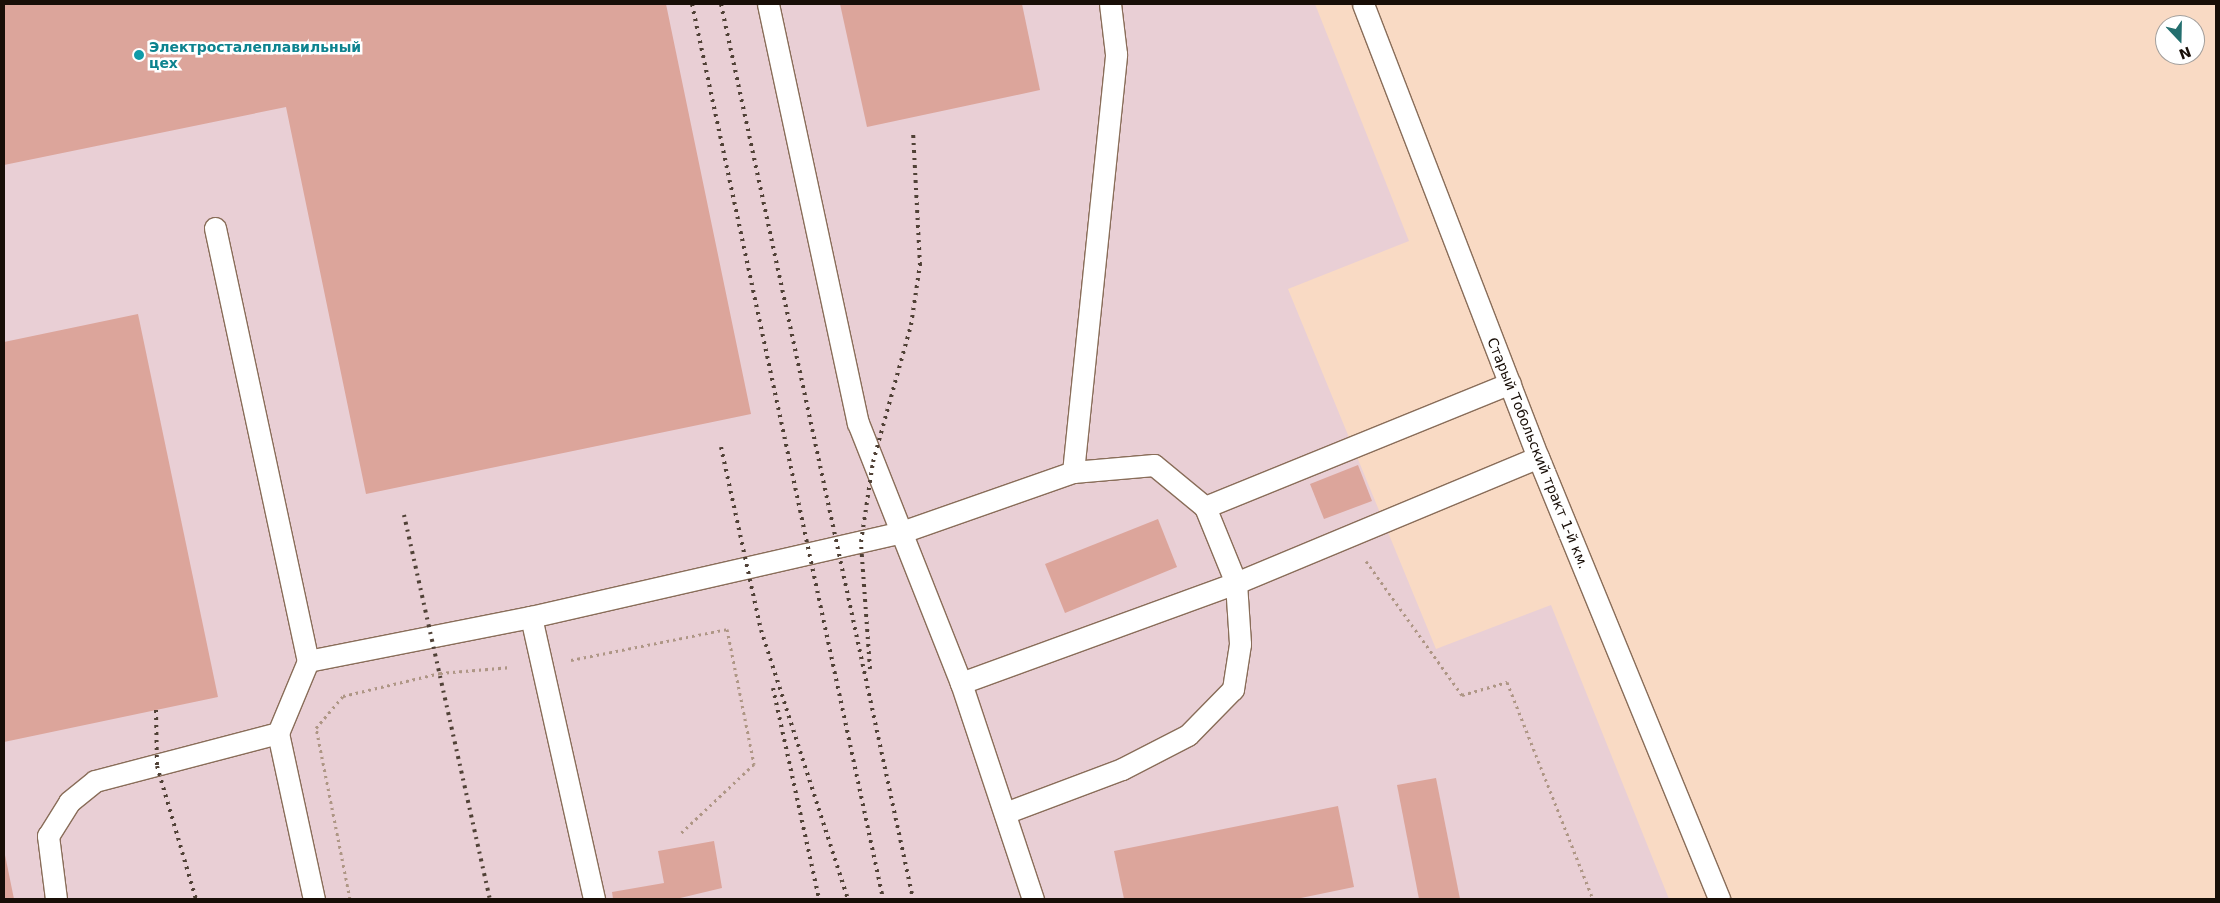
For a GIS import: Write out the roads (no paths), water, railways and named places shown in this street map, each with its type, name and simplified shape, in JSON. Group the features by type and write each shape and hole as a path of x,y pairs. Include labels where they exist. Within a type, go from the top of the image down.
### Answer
{"lane":[{"path":"768,4 858,423 899,533 961,683 1032,899"},
{"path":"1073,472 1116,54 1110,4"},
{"name":"Старый Тобольский тракт 1-й км.","path":"1362,4 1538,457 1719,899"},
{"path":"215,228 308,661 278,733 314,899"},
{"path":"1205,507 1510,383"},
{"path":"961,683 1236,583 1538,457"},
{"path":"308,661 531,616 899,533 1073,472 1154,465 1205,507 1236,583 1240,644 1233,689 1188,735 1122,769 1005,813"},
{"path":"531,616 594,899"},
{"path":"56,899 48,862 48,836 69,802 95,781 278,733"}],"railway":[{"path":"692,4 883,899"},
{"path":"721,4 913,899"},
{"path":"870,669 861,542 873,462 911,325 920,265 913,132"},
{"path":"721,447 761,630 848,899"},
{"path":"404,515 490,899"},
{"path":"773,688 819,899"},
{"path":"156,710 157,766 196,899"}],"place":[{"name":"Электросталеплавильный цех","path":"139,55"}]}
